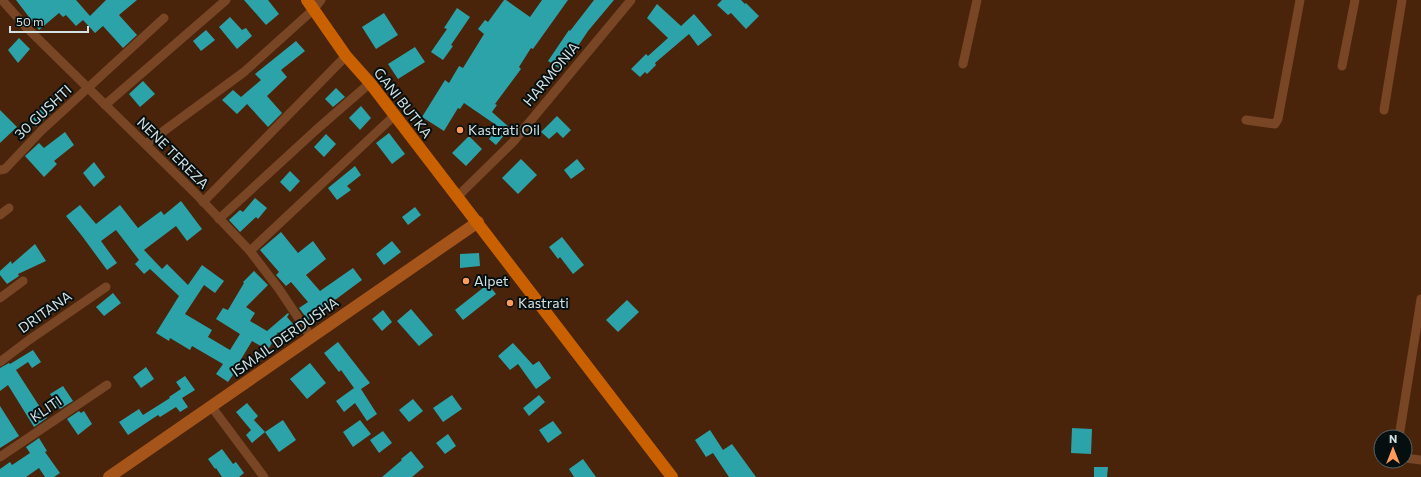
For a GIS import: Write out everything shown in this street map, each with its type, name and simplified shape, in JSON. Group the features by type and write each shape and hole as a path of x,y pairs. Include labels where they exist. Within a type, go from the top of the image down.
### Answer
{"main road":[{"name":"GANI BUTKA","path":"314,3 346,56 370,83 457,197 478,222 672,477"},
{"name":"ISMAIL DERDUSHA","path":"109,477 478,222"}],"street":[{"name":"NENE TEREZA","path":"2,0 25,26 69,68 87,89 146,144 250,251 279,289 311,337"},
{"path":"105,105 226,0"},
{"name":"HARMONIA","path":"457,197 513,142 631,0"},
{"path":"963,64 977,0"},
{"path":"1246,120 1275,124 1278,119 1300,0"},
{"path":"1342,66 1355,0"},
{"path":"1384,110 1402,0"},
{"path":"146,144 244,72 314,3"},
{"name":"30 GUSHTI","path":"0,170 5,169 41,131 164,18"},
{"path":"203,202 346,56"},
{"path":"219,219 316,130 370,83"},
{"path":"250,251 395,115"},
{"path":"0,215 9,208"},
{"path":"0,298 23,282"},
{"name":"DRITANA","path":"0,362 29,340 106,287"},
{"path":"1400,429 1421,299"},
{"name":"KLITI","path":"0,457 107,385"},
{"path":"211,406 264,477"}],"shaded area":[{"path":"0,0 1421,0 1421,477 0,477"}],"building":[{"path":"16,0 76,0 90,16 106,0 137,0 119,15 137,35 123,48 103,26 95,33 83,20 76,26 66,15 63,17 59,13 39,30"},
{"path":"244,0 268,0 279,14 266,25"},
{"path":"504,0 530,17 542,0 568,0 533,49 531,48 519,67 521,69 495,104 497,105 492,112 510,128 496,145 489,139 499,127 464,103 460,109 458,108 444,131 422,117 445,80 449,83 459,66 463,68 484,34 478,29 485,20 488,22"},
{"path":"594,0 614,0 588,31 562,70 548,61 569,30 570,31"},
{"path":"722,0 741,0 759,16 746,29 731,13 728,15 717,5"},
{"path":"657,4 681,26 694,14 712,35 698,46 689,34 655,63 656,65 647,74 645,72 640,77 631,69 646,54 648,56 668,38 647,18"},
{"path":"457,8 470,17 451,45 453,46 443,60 431,52 447,29 444,28"},
{"path":"384,13 398,35 376,49 362,27"},
{"path":"230,17 242,30 246,28 252,36 237,49 219,27"},
{"path":"206,30 215,40 201,51 193,41"},
{"path":"19,38 30,49 18,63 8,50"},
{"path":"296,41 305,51 281,70 287,77 267,96 282,113 268,127 247,104 237,114 222,100 233,90 241,97 261,80 255,74"},
{"path":"415,47 425,62 398,79 388,64"},
{"path":"143,81 155,94 140,107 129,94"},
{"path":"336,88 345,97 333,107 325,99"},
{"path":"361,106 371,118 360,130 349,118"},
{"path":"43,107 50,114 36,127 29,120"},
{"path":"0,110 17,127 0,143"},
{"path":"557,116 571,130 563,138 557,132 549,139 541,132"},
{"path":"65,132 74,145 54,161 57,164 44,177 25,156 39,143 44,148"},
{"path":"389,133 405,154 392,164 376,143"},
{"path":"326,134 336,144 324,157 314,147"},
{"path":"469,136 482,149 466,166 452,153"},
{"path":"521,159 537,175 518,194 502,178"},
{"path":"577,159 585,169 571,179 564,170"},
{"path":"94,162 105,177 94,187 83,173"},
{"path":"355,166 361,175 347,186 351,190 337,200 328,188"},
{"path":"290,171 300,181 290,192 280,182"},
{"path":"255,198 267,208 258,219 256,217 240,232 229,220 240,210 243,212"},
{"path":"181,201 202,229 187,241 176,226 144,250 162,269 167,264 188,285 202,265 224,281 215,293 204,285 185,314 212,330 208,337 230,350 240,334 216,319 223,308 228,310 244,283 243,282 254,271 268,285 246,307 255,313 250,321 267,331 288,313 289,314 287,317 298,330 285,341 278,332 268,350 252,341 240,361 242,362 228,382 216,374 223,364 192,346 190,350 170,338 169,341 156,333 179,296 150,269 144,274 135,264 139,260 116,230 101,241 117,263 107,270 66,216 80,205 96,224 120,205 138,228 161,211 164,215"},
{"path":"415,207 421,215 408,225 402,217"},
{"path":"281,232 298,253 313,241 326,259 306,275 320,291 353,268 362,280 308,320 299,308 308,302 291,282 286,286 276,275 279,272 260,250"},
{"path":"562,237 584,265 573,274 560,257 558,259 549,247"},
{"path":"392,241 401,252 384,265 376,254"},
{"path":"35,244 46,261 18,274 19,276 7,284 0,275 0,271 11,261 12,264"},
{"path":"479,253 480,266 460,268 460,254"},
{"path":"488,284 496,294 463,320 455,310"},
{"path":"113,293 121,303 104,316 96,307"},
{"path":"627,300 639,312 618,332 606,320"},
{"path":"411,309 433,335 419,346 397,321"},
{"path":"383,310 392,322 382,331 372,319"},
{"path":"338,342 370,383 361,389 377,414 367,421 355,403 344,412 336,401 354,388 341,370 339,372 324,353"},
{"path":"513,343 533,365 539,361 551,378 536,389 518,364 510,370 498,356"},
{"path":"33,350 41,362 32,368 28,362 16,370 47,418 34,427 8,385 0,391 0,368 9,363 10,364"},
{"path":"310,363 326,383 307,399 290,379"},
{"path":"146,367 154,379 141,388 133,377"},
{"path":"185,376 195,390 182,398 188,407 180,412 176,407 160,417 158,415 128,435 119,422 139,409 143,415 170,398 169,397 181,389 176,382"},
{"path":"63,386 73,401 60,409 50,394"},
{"path":"452,395 462,409 443,422 433,408"},
{"path":"539,395 545,402 529,416 523,408"},
{"path":"413,399 423,411 409,422 399,410"},
{"path":"247,403 258,416 254,420 265,432 252,443 246,435 251,430 236,412"},
{"path":"0,406 19,436 0,448"},
{"path":"79,411 81,413 84,411 92,424 78,435 67,419"},
{"path":"283,420 296,440 279,452 265,432"},
{"path":"360,420 371,434 353,447 343,432"},
{"path":"553,421 562,433 548,443 539,430"},
{"path":"1072,428 1092,429 1091,454 1071,453"},
{"path":"710,430 723,450 732,444 756,477 729,477 713,453 706,457 695,440"},
{"path":"383,431 392,443 379,453 370,440"},
{"path":"448,434 456,446 445,454 436,443"},
{"path":"39,438 47,451 45,452 60,473 54,477 45,477 39,468 26,477 0,477 0,469 10,462 12,465 30,453 26,447"},
{"path":"222,449 233,464 236,462 244,473 239,477 222,477 208,459"},
{"path":"411,451 424,467 412,477 382,477 402,460 401,459"},
{"path":"583,459 596,477 574,477 569,469"},
{"path":"1094,467 1108,467 1107,477 1094,477"}],"place":[{"name":"Kastrati Oil","path":"460,130"},
{"name":"Alpet","path":"466,281"},
{"name":"Kastrati","path":"510,303"}]}
